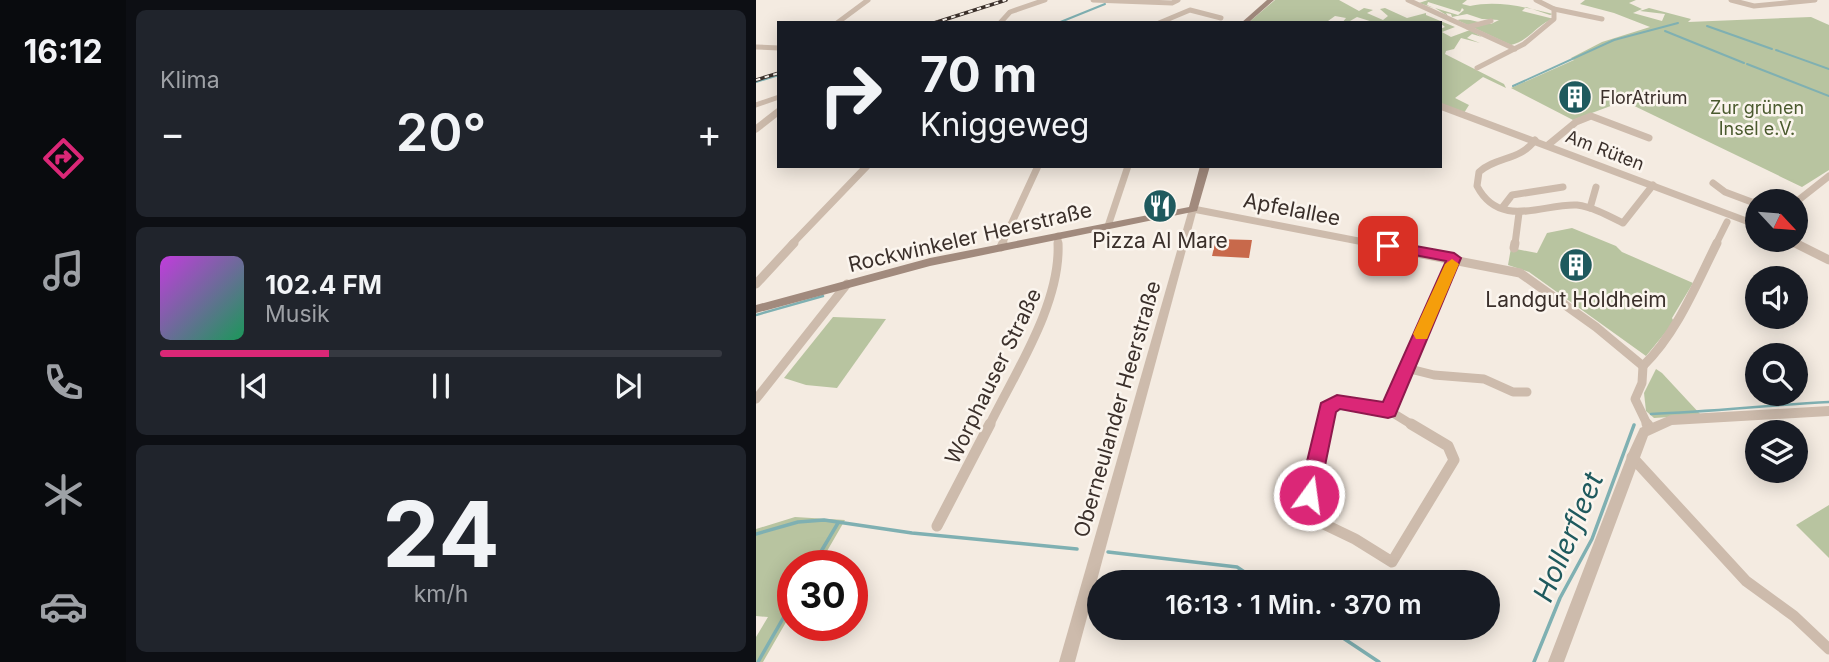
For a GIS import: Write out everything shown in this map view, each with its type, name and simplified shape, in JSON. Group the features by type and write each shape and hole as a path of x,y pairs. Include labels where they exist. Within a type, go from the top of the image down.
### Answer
{"main road":[{"path":"1246,21 1271,0"},
{"name":"Oberneulander Heerstraße","path":"1193,209 1204,168"},
{"name":"Rockwinkeler Heerstraße","path":"756,309 1001,247 1193,209"}],"street":[{"path":"840,21 869,0"},
{"path":"1002,21 1014,10 1045,0"},
{"path":"1093,0 1172,3 1178,0"},
{"path":"1408,0 1514,49"},
{"path":"1536,0 1554,9 1602,19"},
{"path":"1731,0 1752,6 1815,0"},
{"path":"1477,68 1514,49 1551,21 1555,16 1554,9"},
{"path":"1164,21 1190,10 1221,18"},
{"path":"1468,27 1491,21"},
{"path":"756,47 777,48"},
{"path":"756,104 777,98"},
{"name":"Am Rüten","path":"1442,107 1745,220"},
{"path":"756,130 777,113"},
{"path":"1548,145 1576,122 1591,116 1650,138"},
{"path":"1535,140 1524,153 1488,165 1477,176 1482,194 1502,208 1519,213 1575,205 1590,208 1623,223 1653,185"},
{"path":"756,284 865,168"},
{"path":"1001,247 1037,168"},
{"path":"1108,226 1127,168"},
{"path":"1808,192 1829,176"},
{"path":"1713,183 1745,199"},
{"path":"1502,208 1511,195 1563,187"},
{"path":"1590,208 1595,187"},
{"name":"Apfelallee","path":"1193,209 1454,258 1525,275 1643,366"},
{"name":"Oberneulander Heerstraße","path":"1067,662 1193,209"},
{"path":"1514,248 1519,213"},
{"path":"1650,428 1635,408 1633,399 1645,373 1643,366 1653,359 1674,326 1727,222"},
{"name":"Worphauser Straße","path":"937,526 967,472 1053,294 1059,262 1058,236"},
{"path":"1808,249 1829,260"},
{"path":"1391,407 1454,258"},
{"path":"756,399 847,284"},
{"path":"1406,368 1434,375 1484,379 1513,392 1527,392"},
{"path":"1337,402 1391,407 1448,446 1454,460 1392,562 1303,514 1328,408 1337,402"},
{"path":"1556,662 1632,457 1640,438 1650,428 1687,418 1829,411"},
{"path":"1632,457 1746,581 1794,616 1829,649"}],"green space":[{"path":"1275,0 1339,0 1359,11 1364,8 1373,10 1367,13 1383,20 1388,16 1380,9 1385,8 1407,18 1426,13 1440,21 1370,21 1357,17 1344,21 1346,18 1335,16 1328,21 1250,21"},
{"path":"1428,0 1467,0 1462,4 1470,6 1511,5 1525,8 1522,11 1554,19 1511,45 1457,20 1491,24 1499,20 1482,19 1467,14 1452,17 1446,13 1448,16 1435,8 1458,15 1464,10 1462,8 1460,12 1428,2 1427,5 1434,8 1419,3"},
{"name":"Zur grünen Insel e.V.","path":"1585,0 1636,0 1629,3 1642,9 1633,13 1662,21 1665,14 1640,11 1649,8 1691,19 1688,22 1811,17 1829,25 1829,170 1802,187 1624,101 1573,120 1511,88 1574,60 1571,58 1602,42 1650,27 1580,4"},
{"path":"1442,22 1455,27 1442,32 1445,27"},
{"path":"1470,30 1482,37 1472,34 1467,38 1480,43 1461,38 1454,49 1446,51 1445,54 1504,84 1506,88 1483,77 1455,98 1469,105 1464,113 1442,105 1442,32 1451,37"},
{"path":"1572,228 1693,283 1672,318 1674,322 1646,356 1529,272 1508,265 1511,248 1537,253 1547,233"},
{"path":"833,317 886,319 837,388 806,385 784,378"},
{"path":"1656,369 1701,415 1654,418 1646,411 1644,393"},
{"path":"1829,505 1829,558 1796,525"},
{"path":"795,517 845,520 828,550 777,550 777,638 763,662 756,662 756,637 768,617 756,616 756,529"}],"building":[{"path":"1216,239 1252,240 1249,258 1212,256"}],"waterway":[{"path":"1063,21 1105,4"},
{"path":"1513,86 1614,40 1678,23"},
{"path":"1707,26 1772,49"},
{"path":"1665,31 1744,63"},
{"path":"1776,50 1829,69"},
{"path":"1747,64 1829,96"},
{"path":"756,82 777,76"},
{"path":"756,315 823,296"},
{"name":"Hollerfleet","path":"1651,414 1829,402"},
{"name":"Hollerfleet","path":"1534,662 1560,598 1592,539 1634,425"},
{"path":"756,534 798,522 824,520 912,533 1077,549"},
{"path":"822,550 838,523"},
{"path":"1108,552 1237,567 1242,570"},
{"path":"758,662 777,629"},
{"path":"1346,640 1379,662"}],"railway":[{"path":"940,21 1006,0"},
{"path":"756,80 777,74"}],"slow traffic":[{"path":"1421,334 1452,264"}],"place":[{"name":"FlorAtrium","path":"1575,97"},
{"name":"Pizza Al Mare","path":"1160,206"},
{"name":"Landgut Holdheim","path":"1576,265"}],"route":[{"path":"1309,495 1328,408 1337,402 1388,411 1454,258 1388,246"}]}
